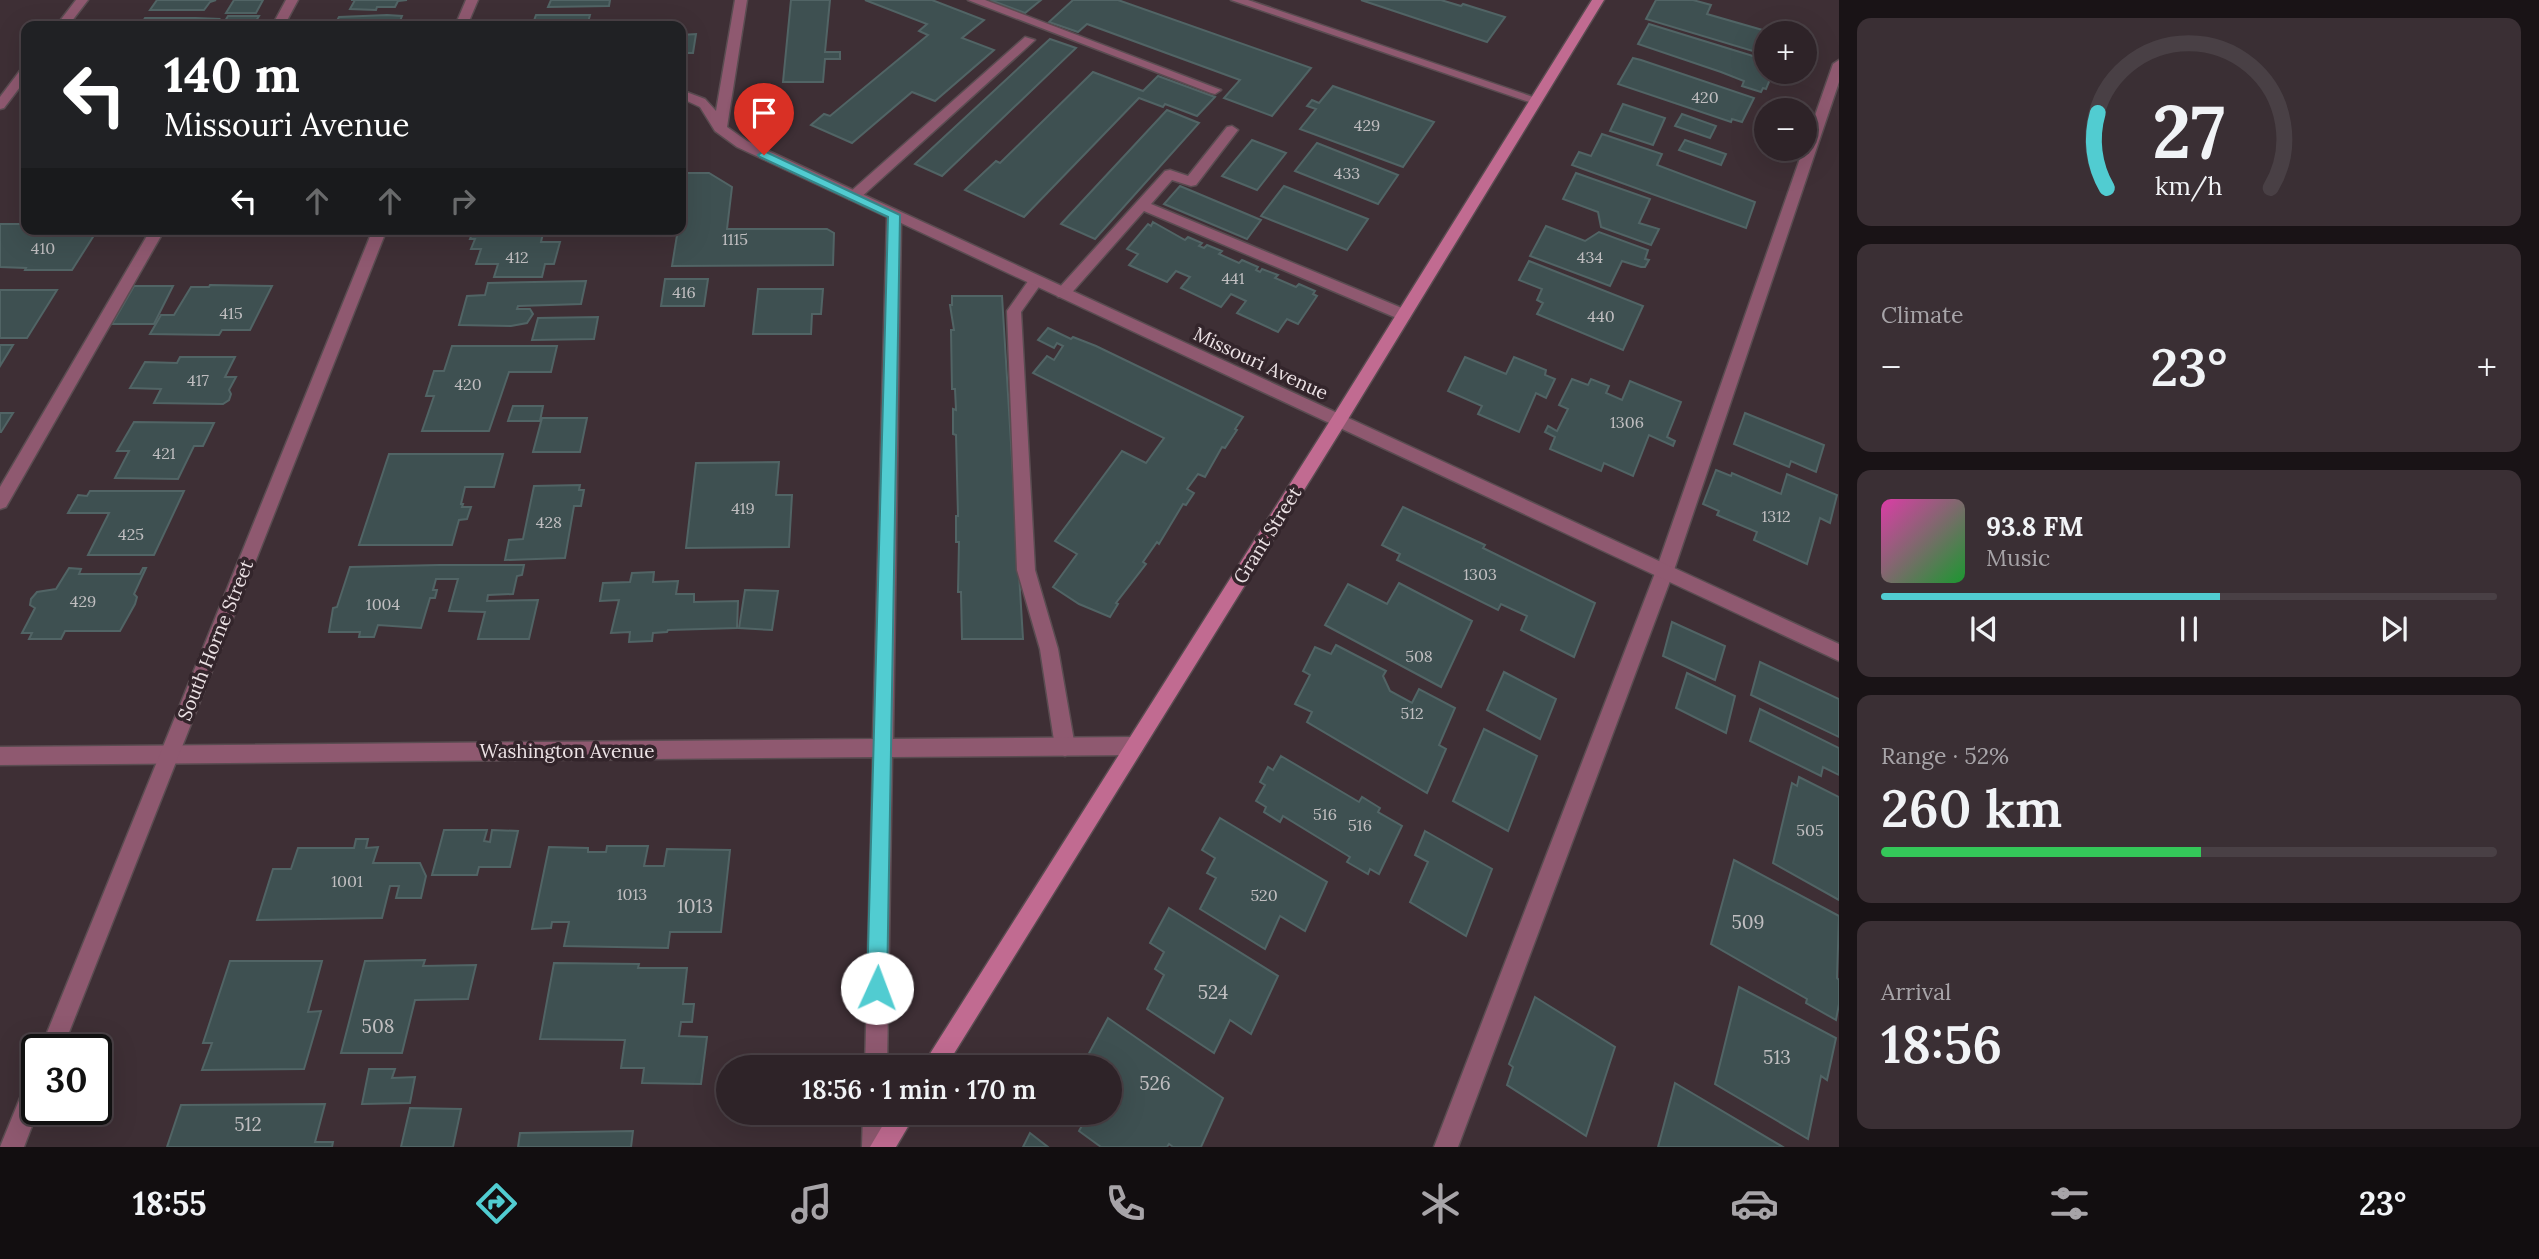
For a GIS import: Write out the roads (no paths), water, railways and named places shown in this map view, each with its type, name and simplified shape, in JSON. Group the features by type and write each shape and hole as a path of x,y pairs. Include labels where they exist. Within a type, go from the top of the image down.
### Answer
{"main road":[{"name":"Grant Street","path":"940,1055 1339,421 1598,0"},
{"path":"882,1147 896,1125"}],"street":[{"path":"66,21 82,0"},
{"path":"281,21 292,0"},
{"path":"463,21 472,0"},
{"path":"720,128 741,0"},
{"path":"974,0 1215,90"},
{"path":"1237,0 1536,100"},
{"path":"854,196 1029,40"},
{"path":"1446,1147 1664,573 1839,64"},
{"path":"0,105 6,90 21,76"},
{"name":"Missouri Avenue","path":"686,95 696,98 713,111 720,128 742,144 1839,653"},
{"path":"1063,293 1170,174 1191,182 1232,130"},
{"path":"1142,205 1404,315"},
{"path":"876,1055 894,215"},
{"path":"0,502 155,235"},
{"name":"South Horne Street","path":"57,1034 378,235"},
{"path":"1037,281 1014,311 1026,570 1049,649 1065,747"},
{"name":"Washington Avenue","path":"0,756 1134,746"},
{"path":"12,1147 21,1124"},
{"path":"874,1125 874,1147"}]}
